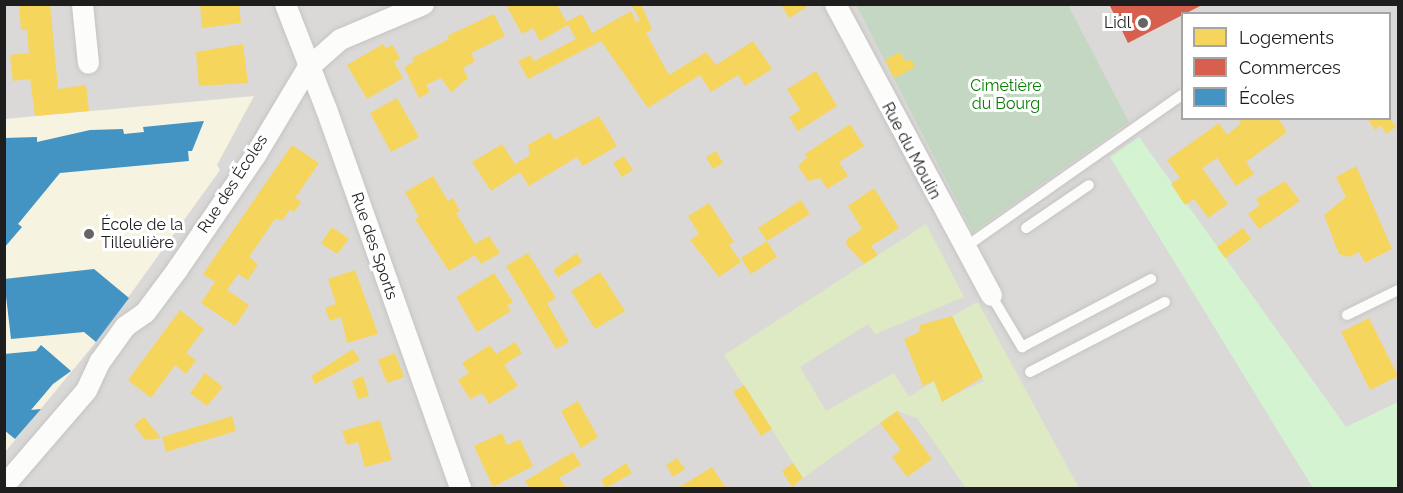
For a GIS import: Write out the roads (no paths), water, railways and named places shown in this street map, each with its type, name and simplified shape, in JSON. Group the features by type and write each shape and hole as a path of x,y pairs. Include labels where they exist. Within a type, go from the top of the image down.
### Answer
{"street":[{"path":"82,4 87,63"},
{"name":"Rue des Sports","path":"285,4 307,68 326,109 460,489"},
{"name":"Rue des Écoles","path":"4,486 86,390 99,362 125,326 145,312 171,278 250,162 307,68 340,39 423,4"},
{"name":"Rue du Moulin","path":"835,4 991,295"}],"lane":[{"path":"964,248 1181,96"},
{"path":"1026,228 1089,185"},
{"path":"991,295 1022,347 1151,279"},
{"path":"1347,315 1398,290"},
{"path":"1030,372 1166,302"}],"place":[{"name":"Lidl","path":"1143,23"},
{"name":"École de la Tilleulière","path":"89,234"}],"park label":[{"name":"Cimetière du Bourg","path":"1006,95"}]}
